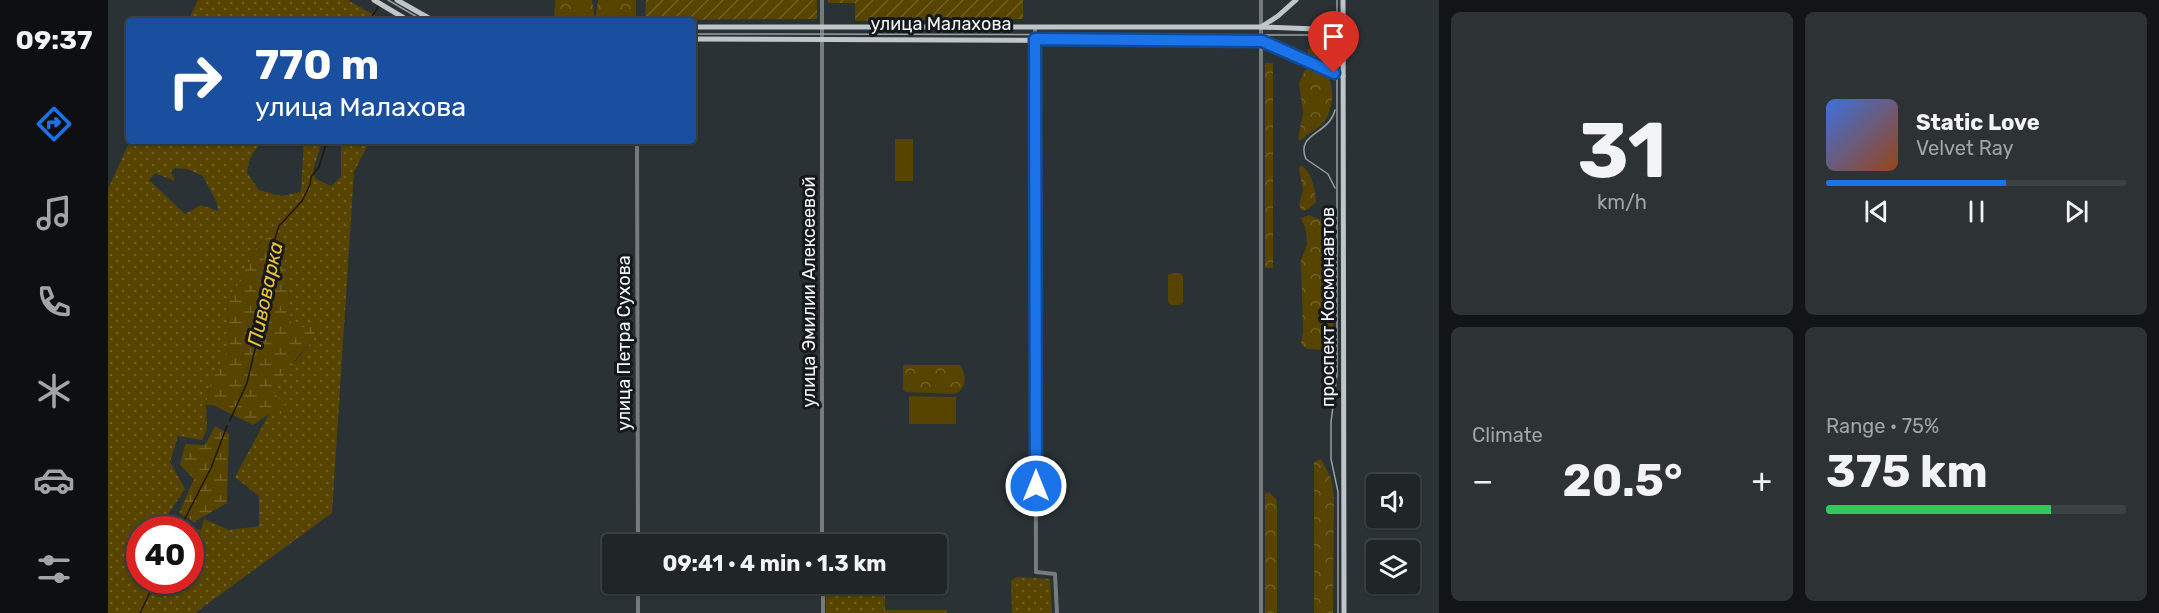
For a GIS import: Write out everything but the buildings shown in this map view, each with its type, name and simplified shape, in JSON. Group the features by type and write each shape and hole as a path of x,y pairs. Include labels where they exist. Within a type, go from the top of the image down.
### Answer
{"main road":[{"path":"374,0 404,18"},
{"path":"397,0 429,18"},
{"path":"1261,27 1296,0"},
{"name":"проспект Космонавтов","path":"1343,0 1344,613"},
{"name":"улица Малахова","path":"696,27 1261,27 1343,30"},
{"name":"улица Малахова","path":"696,39 1262,41"},
{"path":"1262,41 1343,76"}],"street":[{"path":"822,0 823,27"},
{"path":"1261,0 1261,613"},
{"name":"улица Эмилии Алексеевой","path":"822,534 823,27"},
{"path":"1035,27 1036,572 1055,574 1057,613"},
{"name":"улица Петра Сухова","path":"637,144 638,534"},
{"path":"638,594 638,613"},
{"path":"823,594 823,613"}],"green space":[{"path":"198,0 348,0 379,18 189,18"},
{"path":"555,0 592,0 595,18 554,18"},
{"path":"598,0 636,0 636,18 595,18"},
{"path":"646,0 817,0 817,19 645,18"},
{"path":"828,0 1023,0 1023,19 855,21 855,3 828,3"},
{"path":"1323,40 1331,48 1330,60 1317,62 1306,57 1309,48 1317,41"},
{"path":"1265,63 1273,63 1273,268 1265,268"},
{"path":"1310,68 1328,77 1331,83 1332,98 1329,112 1323,123 1300,141 1298,139 1303,113 1299,83 1305,70"},
{"path":"895,139 913,139 913,181 895,181"},
{"path":"129,144 264,144 253,154 247,173 259,190 281,196 301,192 304,144 321,144 313,171 316,179 331,186 341,177 341,144 368,144 354,172 332,513 195,613 108,613 108,189","holes":["175,168 187,169 203,176 217,203 218,211 201,205 185,214 149,180 155,173 175,181 171,171","271,235 283,243 292,329 317,325 314,339 271,390 293,414 269,414 235,477 259,496 259,526 229,530 204,519 204,594 126,594 126,516 168,516 185,489 170,462 178,436 202,440 207,429 206,405 211,380 229,347 227,305 258,244"]},
{"path":"1301,165 1310,176 1316,202 1302,211 1299,205 1303,190 1299,168"},
{"path":"1309,215 1323,221 1331,242 1331,273 1334,284 1333,345 1326,350 1307,349 1301,344 1303,332 1301,260 1307,245 1306,230 1301,218"},
{"path":"271,234 283,242 292,329 317,324 314,339 294,361 293,414 269,414 253,425 213,405 206,405 211,380 229,347 227,305 258,244"},
{"path":"1181,273 1183,276 1183,302 1180,305 1171,305 1168,302 1168,275"},
{"path":"960,365 965,378 963,386 954,394 906,392 903,390 903,366"},
{"path":"909,396 956,397 956,424 909,424"},
{"path":"215,426 229,434 227,503 204,516 184,516 179,513 194,479 180,465 185,444 205,445"},
{"path":"1321,459 1331,478 1334,496 1333,613 1314,613 1314,462"},
{"path":"1269,492 1277,500 1277,613 1265,613 1265,494"},
{"path":"1016,577 1050,579 1052,613 1012,613 1011,581"},
{"path":"826,594 885,594 885,610 947,610 947,613 826,613"}],"waterway":[{"name":"Пивоварка","path":"371,18 380,0"},
{"name":"Пивоварка","path":"230,420 247,383 260,328 273,245 279,226 302,201 310,185 311,177 319,167 326,144"},
{"name":"Пивоварка","path":"186,516 211,468 227,426"},
{"name":"Пивоварка","path":"140,613 149,594"}],"tram line":[{"path":"388,0 419,18"},
{"path":"1337,0 1337,23"},
{"path":"696,34 1315,35 1324,34 1330,30 1337,15"},
{"path":"1317,33 1330,39 1337,51"},
{"path":"1337,44 1337,375 1331,422 1331,459 1338,492 1338,613"},
{"path":"1335,110 1326,125 1305,144 1304,150 1306,159 1328,174 1335,188"}],"route":[{"path":"1036,486 1035,39 1262,41 1334,73"}]}
